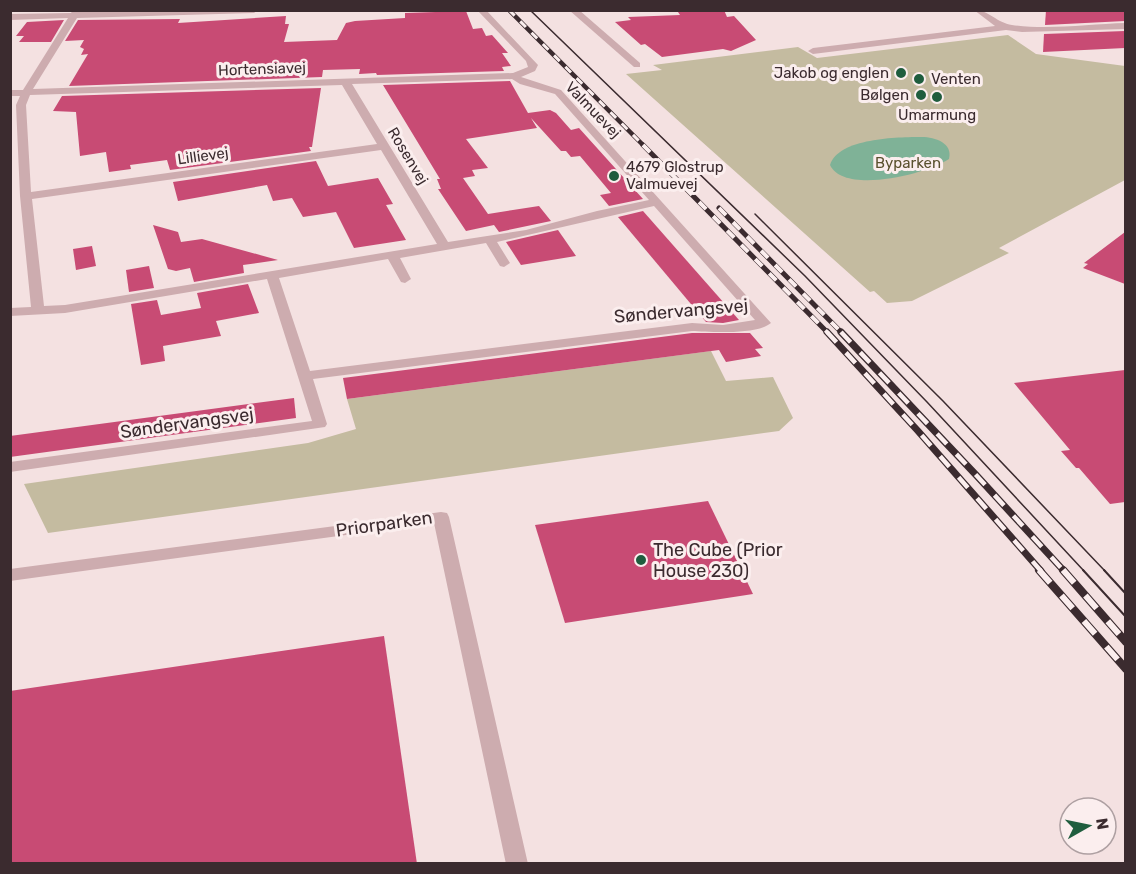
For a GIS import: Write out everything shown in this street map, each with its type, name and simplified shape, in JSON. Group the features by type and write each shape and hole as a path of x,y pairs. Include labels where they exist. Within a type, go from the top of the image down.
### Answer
{"street":[{"path":"10,17 76,13 254,10"},
{"path":"573,10 637,65"},
{"path":"978,10 994,22 1006,27"},
{"path":"482,11 534,65 527,73 514,76"},
{"path":"38,310 26,196 21,105 26,93 76,13"},
{"path":"813,51 1006,27 1022,29 1125,26"},
{"name":"Hortensiavej","path":"10,93 514,76"},
{"name":"Valmuevej","path":"514,76 520,82 544,86 558,93 657,202"},
{"name":"Rosenvej","path":"345,81 444,246"},
{"name":"Lillievej","path":"26,196 384,146"},
{"path":"10,312 65,309 527,233 597,214 657,202"},
{"name":"Søndervangsvej","path":"306,376 692,327 723,329 764,322 657,202"},
{"path":"489,239 504,263"},
{"path":"392,255 405,279"},
{"name":"Søndervangsvej","path":"10,467 320,424 272,275"},
{"name":"Priorparken","path":"10,575 441,517 517,864"}],"green space":[{"name":"Byparken","path":"1008,35 1036,54 1125,66 1125,180 999,248 1009,253 912,301 887,303 874,291 870,292 626,74 662,70 653,65 798,47 817,58"},
{"path":"711,351 726,381 773,377 793,418 779,431 48,533 24,484 308,443 356,429 347,399"}],"shaded area":[{"path":"932,138 946,145 950,153 949,159 938,165 905,175 868,180 851,179 838,174 830,165 835,156 856,144 884,139"}],"building":[{"path":"724,10 727,17 734,16 756,40 731,51 723,49 662,57 645,44 641,45 615,22 631,20 628,17"},
{"path":"1046,10 1125,10 1125,21 1045,25"},
{"path":"466,11 473,29 482,28 486,36 492,35 508,53 502,53 511,66 502,67 504,71 377,75 376,73 359,74 360,69 323,70 322,77 69,86 88,54 81,55 84,49 80,47 84,40 65,41 78,20 180,19 178,23 286,16 285,24 289,24 284,42 337,40 346,23 355,21 405,18 405,13"},
{"path":"64,20 51,42 19,42 24,36 16,36 27,22"},
{"path":"1125,31 1125,48 1043,52 1044,34"},
{"path":"510,81 528,113 550,110 556,113 571,130 579,128 643,199 609,206 600,195 611,193 580,156 571,157 566,151 561,151 531,118 537,128 466,139 488,168 472,170 475,176 463,178 488,214 539,206 551,221 499,232 494,225 466,231 438,189 441,189 437,179 440,179 383,85"},
{"path":"321,88 312,147 309,147 311,151 170,170 167,160 130,165 131,169 109,172 106,152 80,156 76,112 53,111 62,96"},
{"path":"316,161 328,186 378,178 393,204 386,205 406,240 354,248 336,212 303,217 292,198 273,201 267,185 178,201 173,182"},
{"path":"643,211 739,320 723,323 706,322 618,217"},
{"path":"153,225 178,232 181,242 202,239 278,260 243,265 244,273 194,282 190,268 176,271 168,269"},
{"path":"558,230 576,256 521,265 506,242"},
{"path":"1125,232 1125,284 1083,268 1088,264 1084,263"},
{"path":"92,246 96,266 76,270 73,249"},
{"path":"149,266 154,288 129,292 126,270"},
{"path":"248,284 259,313 216,321 221,336 163,346 165,361 141,365 131,304 157,300 161,315 201,308 197,293"},
{"path":"692,333 750,333 763,348 755,349 761,356 726,362 719,350 347,399 343,378"},
{"path":"1125,370 1125,502 1110,504 1061,451 1070,450 1014,383"},
{"path":"294,398 296,418 10,457 10,436"},
{"name":"The Cube (Prior House 230)","path":"708,501 753,594 565,623 535,525"},
{"path":"384,636 417,864 10,864 10,691"}],"tram line":[{"path":"530,10 805,276 927,402 1084,571"},
{"path":"755,214 943,401 1105,571"},
{"path":"1083,570 1126,617"},
{"path":"1104,570 1126,594"}],"railway":[{"path":"509,10 645,147"},
{"path":"643,145 828,333"},
{"path":"719,208 842,333"},
{"path":"827,332 1041,571"},
{"path":"841,332 1064,571"},
{"path":"1039,570 1126,669"},
{"path":"1063,570 1126,642"}],"place":[{"name":"Jakob og englen","path":"901,73"},
{"name":"Venten","path":"919,79"},
{"name":"Bølgen","path":"921,95"},
{"name":"Umarmung","path":"937,97"},
{"name":"4679 Glostrup Valmuevej","path":"614,176"},
{"name":"The Cube (Prior House 230)","path":"641,560"}]}
